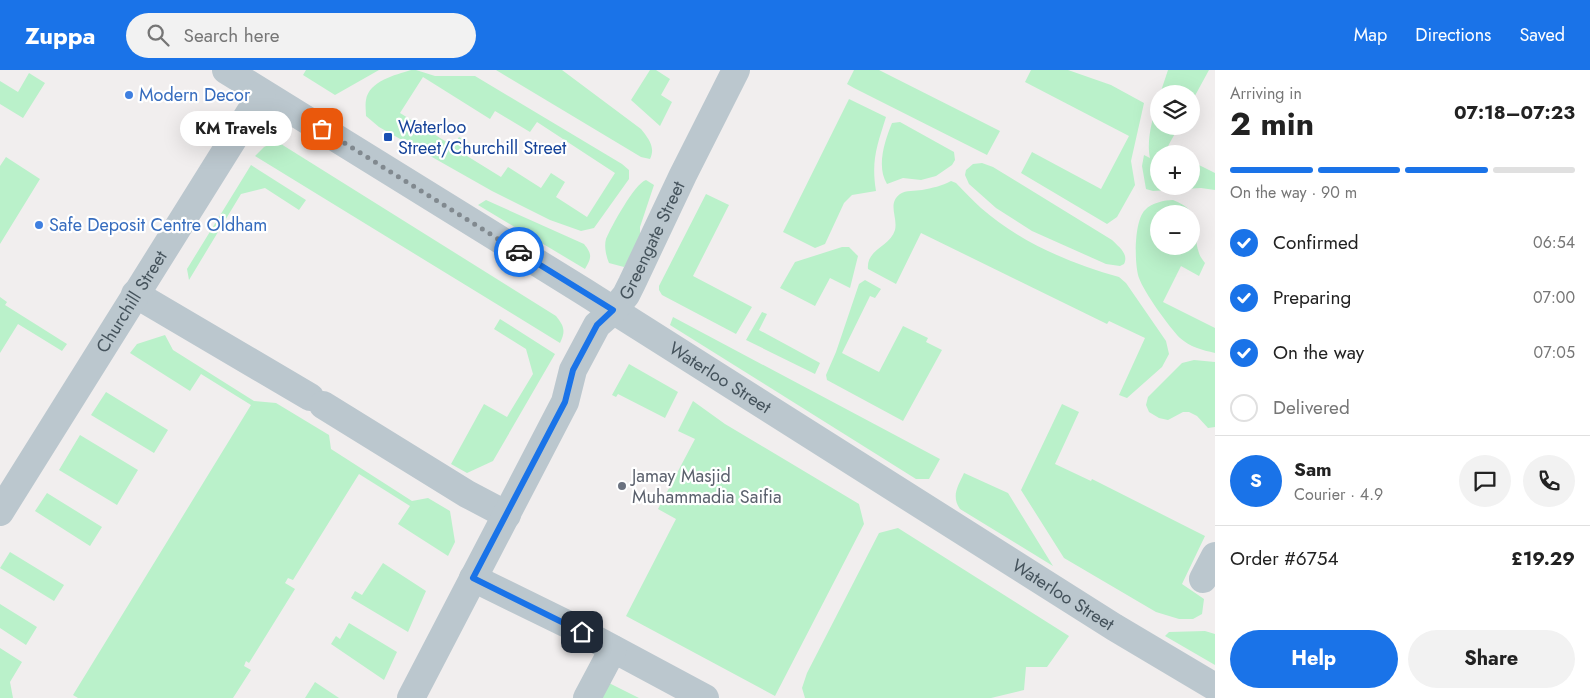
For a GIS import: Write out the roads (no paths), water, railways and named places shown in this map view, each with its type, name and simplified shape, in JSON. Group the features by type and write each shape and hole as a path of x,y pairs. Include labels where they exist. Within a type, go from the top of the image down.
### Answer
{"street":[{"name":"Waterloo Street","path":"226,70 613,310 1114,627 1215,686"},
{"name":"Greengate Street","path":"411,698 565,402 573,370 597,325 626,295 736,70"},
{"name":"Churchill Street","path":"0,512 262,92"},
{"path":"135,294 317,401 467,494 507,515"},
{"path":"473,578 567,624 705,698"},
{"path":"587,698 613,649"}],"place":[{"name":"Modern Decor","path":"129,95"},
{"name":"KM Travels","path":"322,129"},
{"name":"Waterloo Street/Churchill Street","path":"388,137"},
{"name":"Safe Deposit Centre Oldham","path":"39,225"},
{"name":"Jamay Masjid Muhammadia Saifia","path":"622,486"}]}
